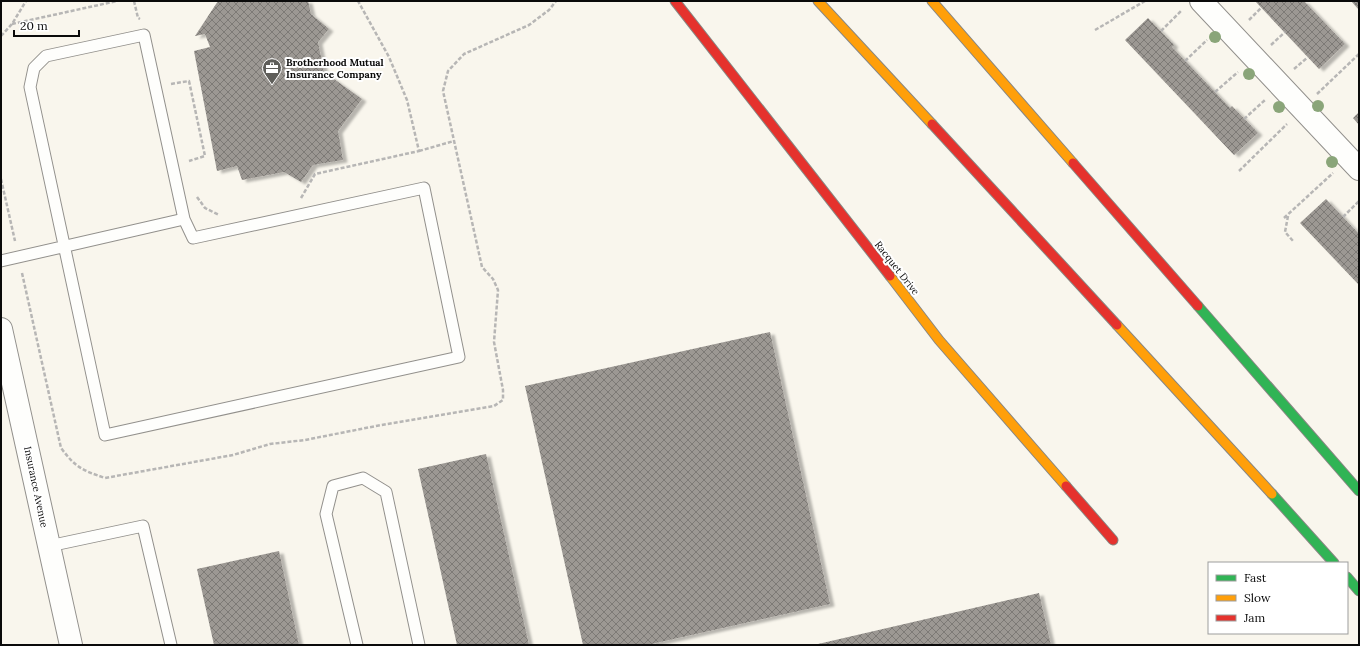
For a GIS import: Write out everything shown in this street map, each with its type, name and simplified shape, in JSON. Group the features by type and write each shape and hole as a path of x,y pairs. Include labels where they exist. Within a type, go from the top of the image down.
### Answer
{"main road":[{"name":"Racquet Drive","path":"675,1 823,189 939,340 1113,540"},
{"path":"818,1 1182,395 1333,562"},
{"path":"932,1 1359,491"},
{"path":"1348,578 1359,591"}],"street":[{"path":"1192,5 1359,169"},
{"name":"Insurance Avenue","path":"1,329 71,645"}],"lane":[{"path":"144,35 184,219 193,238 424,188 459,356 105,435 30,87 34,68 46,56 144,35"},
{"path":"1,261 184,219"},
{"path":"357,645 326,514 333,486 363,478 386,492 419,645"},
{"path":"49,546 143,526 171,645"}],"path":[{"path":"1,36 12,24 26,1"},
{"path":"12,24 117,1"},
{"path":"134,1 138,18 143,21"},
{"path":"358,1 389,57 407,100 419,151"},
{"path":"1,179 61,448 70,461 84,471 105,478 233,455 270,444 305,440 376,426 494,406 503,400 503,390 494,342 498,290 493,278 482,267 442,91 448,71 464,54 529,25 549,10 556,1"},
{"path":"1095,30 1145,1"},
{"path":"1161,31 1192,5"},
{"path":"1246,23 1261,8"},
{"path":"1269,47 1285,32"},
{"path":"1185,61 1209,38"},
{"path":"1315,95 1359,54"},
{"path":"1292,71 1308,57"},
{"path":"1215,92 1239,70"},
{"path":"169,78 171,84 189,81 205,156 189,160 191,168"},
{"path":"1244,119 1266,98"},
{"path":"1239,171 1289,122"},
{"path":"294,199 301,198 314,174 419,151 454,141"},
{"path":"1284,218 1336,170"},
{"path":"195,190 197,197 205,208 221,216"},
{"path":"1343,217 1359,202"},
{"path":"1288,215 1285,232 1294,242"}],"building":[{"name":"Brotherhood Mutual Insurance Company","path":"218,1 308,1 311,14 329,29 318,42 324,72 362,99 338,131 343,160 313,165 301,182 284,172 242,180 237,166 217,171 194,51 210,47 205,34 195,36"},
{"path":"1255,1 1304,1 1345,44 1319,69"},
{"path":"1351,1 1359,1 1359,10"},
{"path":"1148,18 1174,45 1172,47 1230,108 1232,106 1258,133 1234,155 1125,40"},
{"path":"1359,112 1359,125 1353,118"},
{"path":"1326,199 1359,234 1359,285 1300,223"},
{"path":"770,332 830,604 647,645 583,645 525,386"},
{"path":"486,454 529,645 457,645 418,469"},
{"path":"279,551 299,645 214,645 197,569"},
{"path":"1039,593 1051,645 818,644"}],"traffic: fast":[{"path":"1198,306 1359,491"},
{"path":"1272,494 1333,562"},
{"path":"1348,578 1359,591"}],"traffic: slow":[{"path":"818,1 932,124"},
{"path":"932,1 1073,163"},
{"path":"890,276 939,340 1066,486"},
{"path":"1117,325 1272,494"}],"traffic: jam":[{"path":"675,1 890,276"},
{"path":"932,124 1117,325"},
{"path":"1073,163 1198,306"},
{"path":"1066,486 1113,540"}],"place":[{"name":"Brotherhood Mutual Insurance Company","path":"272,85"}]}
